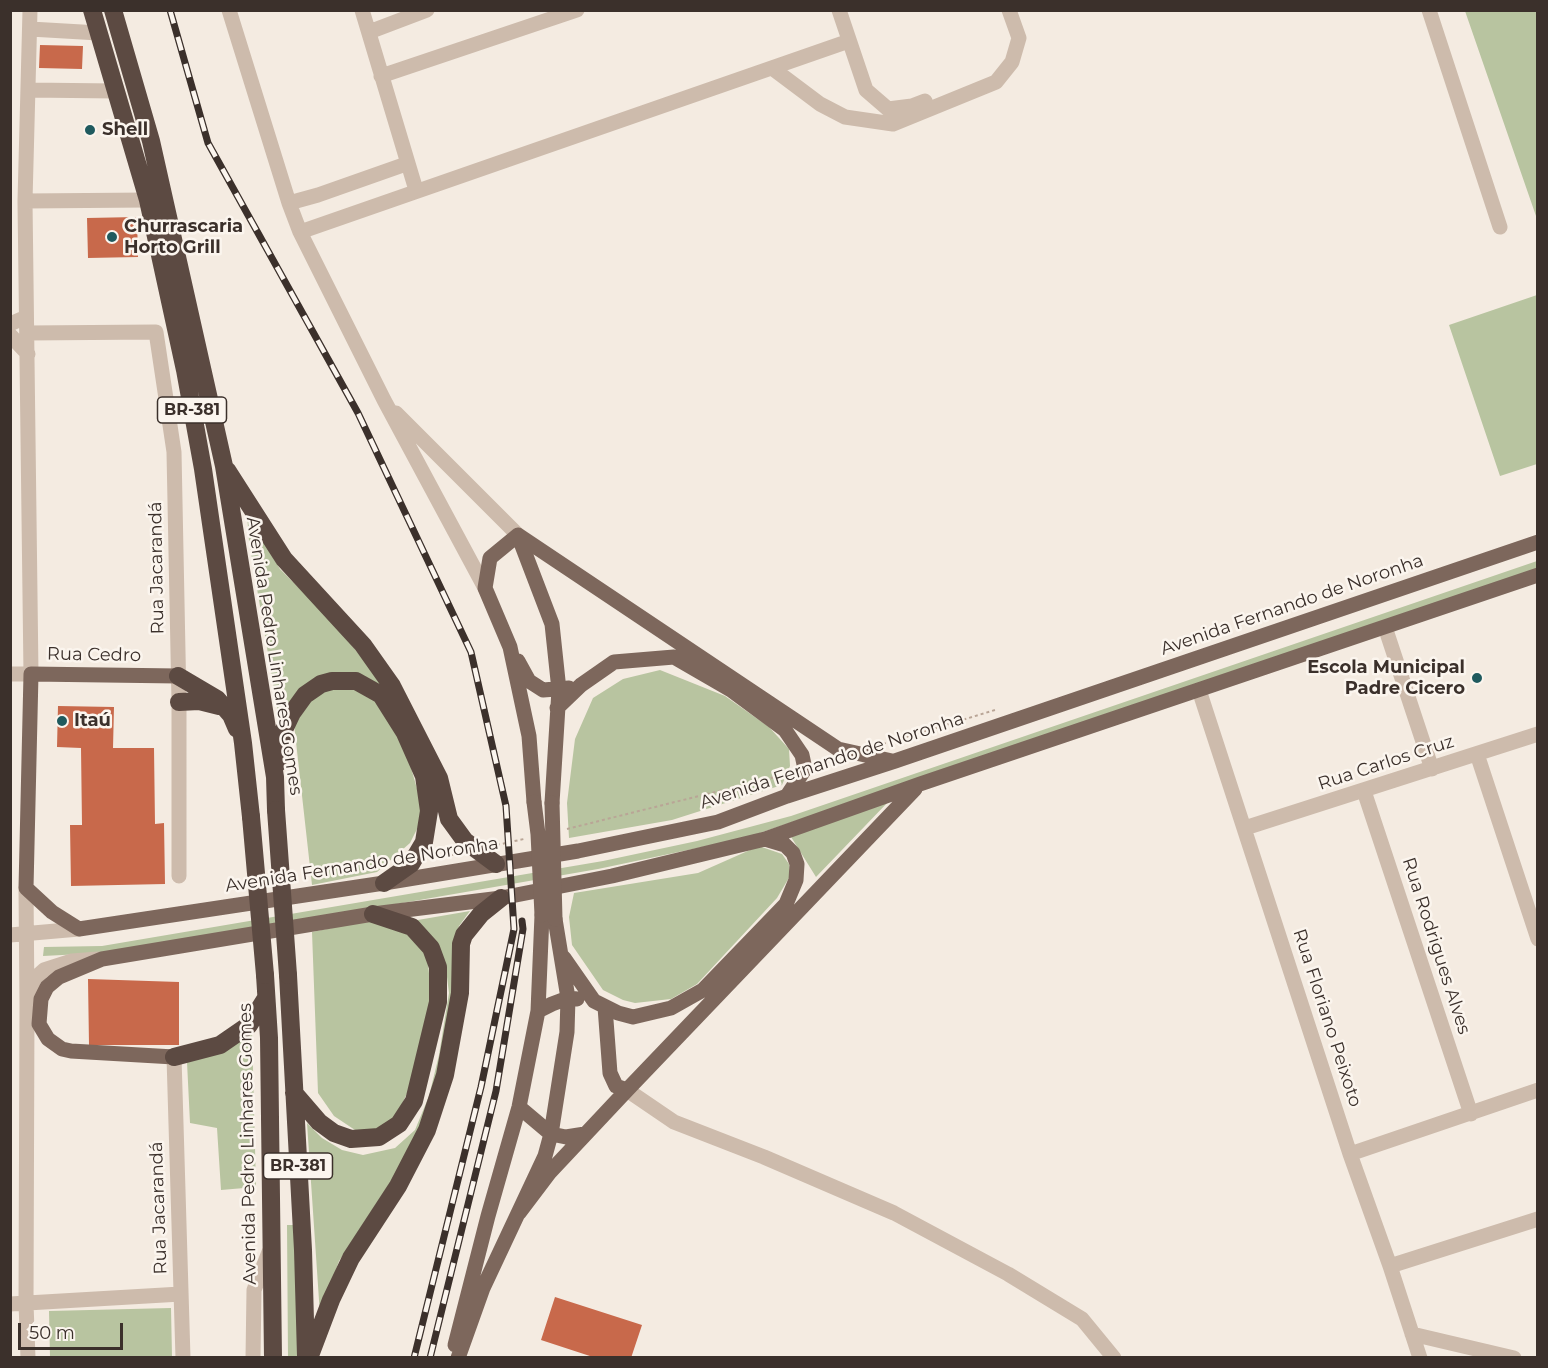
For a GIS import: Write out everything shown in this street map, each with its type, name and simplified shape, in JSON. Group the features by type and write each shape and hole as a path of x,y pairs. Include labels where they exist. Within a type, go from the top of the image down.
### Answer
{"highway":[{"name":"Avenida Pedro Linhares Gomes","path":"93,10 148,200 185,370 201,458 243,743 269,1038 273,1358"},
{"name":"Avenida Pedro Linhares Gomes","path":"113,10 151,141 224,466 275,777 308,1358"},
{"path":"224,466 284,559 363,645 392,686 439,778 449,819 465,841 496,864"},
{"path":"178,675 217,699 231,714 243,743"},
{"path":"275,777 283,732 292,713 305,695 321,684 332,681 356,681 381,694 405,733 423,776 429,811 424,843 411,864 384,883"},
{"path":"179,702 199,702 220,707 231,714"},
{"path":"308,1358 351,1258 398,1186 427,1130 445,1075 460,993 461,944 464,934 481,914 501,898"},
{"path":"294,1094 319,1122 334,1133 351,1139 380,1137 399,1124 414,1101 438,1002 438,967 431,948 412,927 373,914"},
{"path":"174,1057 220,1045 249,1025 266,998"}],"main road":[{"path":"518,535 490,558 485,588 510,647 529,681 543,690 580,686"},
{"path":"453,1358 459,1324 519,1107 538,1011 549,917 552,803 559,690 552,624 518,535"},
{"path":"518,535 838,749 856,755 895,761"},
{"name":"Avenida Fernando de Noronha","path":"79,929 578,851 718,822 787,796 1538,542"},
{"path":"174,1057 62,1049 48,1039 39,1024 41,999 47,987 59,977 102,959 373,914 501,898 612,876 765,839 920,784 1538,575"},
{"path":"458,1358 483,1288 545,1156 551,1134 567,1032 568,998 559,950 549,917 534,802 529,736 510,647"},
{"path":"557,708 580,686 614,662 674,657 731,690 785,730 802,755 805,769 787,796"},
{"name":"Rua Cedro","path":"31,674 178,675"},
{"path":"31,674 26,888 52,912 79,929"},
{"path":"519,1213 550,1172 627,1089 920,784"},
{"path":"538,1011 568,998 599,1004 633,1017 671,1008 703,990 786,904 796,880 797,864 793,853 785,846 765,839"},
{"path":"559,950 599,1004 610,1073 616,1086 627,1089"},
{"path":"519,1107 551,1134 566,1137 585,1134"}],"street":[{"path":"30,10 25,201 31,674"},
{"path":"230,10 300,232 384,400 485,588"},
{"path":"362,10 406,164 416,190"},
{"path":"369,32 427,10"},
{"path":"381,76 577,10"},
{"path":"839,10 866,90 888,108 912,106 990,74 1004,56 1009,38 1000,10"},
{"path":"772,68 820,104 845,117 893,124 996,82 1012,62 1020,38 1009,10"},
{"path":"1429,10 1500,227"},
{"path":"30,29 99,33"},
{"path":"300,232 849,41"},
{"path":"28,90 116,91"},
{"path":"289,202 318,195 406,164"},
{"path":"25,201 148,200"},
{"path":"10,324 27,325"},
{"name":"Rua Jacarandá","path":"27,325 156,332 174,452 179,702 179,876"},
{"path":"10,335 28,354"},
{"path":"384,400 518,535"},
{"path":"1385,627 1432,769"},
{"name":"Rua Cedro","path":"10,674 31,674"},
{"name":"Rua Floriano Peixoto","path":"1199,690 1350,1154 1420,1358"},
{"name":"Rua Carlos Cruz","path":"1245,828 1538,734"},
{"path":"1477,754 1538,939"},
{"name":"Rua Rodrigues Alves","path":"1364,791 1471,1114"},
{"path":"26,888 18,934 27,1005 18,1304 28,1358"},
{"path":"18,934 79,929"},
{"path":"27,1005 34,979 44,970 72,961 102,959"},
{"name":"Rua Jacarandá","path":"174,1057 183,1358"},
{"path":"627,1089 674,1122 764,1157 894,1213 1008,1274 1082,1319 1114,1358"},
{"path":"1350,1154 1538,1090"},
{"path":"1390,1266 1538,1220"},
{"path":"253,1358 254,1290 273,1244"},
{"path":"18,1304 181,1294"},
{"path":"1412,1334 1514,1358"}],"path":[{"path":"882,744 1003,708"},
{"path":"560,830 856,755"},
{"path":"411,864 529,837"}],"green space":[{"path":"1465,11 1537,11 1536,216"},
{"path":"1537,295 1537,464 1500,476 1449,325"},
{"path":"247,514 280,569 331,620 385,686 343,675 281,716 278,713 249,541"},
{"path":"1537,561 1537,570 745,838 598,869 339,914 101,953 43,956 44,947 102,946 603,861 697,841 791,816"},
{"path":"660,670 725,696 769,727 789,749 790,766 782,785 672,820 569,838 567,803 575,739 593,698 623,679"},
{"path":"323,688 360,688 378,701 403,740 422,806 419,825 410,843 377,872 312,885 294,724 308,701"},
{"path":"889,801 816,877 788,832"},
{"path":"759,846 782,854 789,864 790,876 777,898 697,984 671,999 635,1003 603,990 572,945 569,917 574,893 698,873"},
{"path":"470,911 459,926 455,979 438,1074 419,1131 397,1172 339,1261 320,1315 307,1123 322,1138 342,1150 363,1155 395,1148 415,1130 429,1096 439,1055 449,993 445,961 412,921"},
{"path":"381,918 410,932 427,953 432,1004 411,1085 394,1121 380,1131 355,1130 334,1116 318,1093 312,932"},
{"path":"252,1030 256,1187 221,1190 217,1128 190,1123 187,1062"},
{"path":"287,1225 294,1225 299,1357 288,1357"},
{"path":"171,1308 172,1357 50,1357 49,1311"}],"building":[{"path":"40,45 83,46 82,69 39,68"},
{"name":"Churrascaria Horto Grill","path":"137,217 138,257 88,258 87,218"},
{"path":"58,706 114,707 113,748 154,748 155,824 164,823 165,884 71,886 70,825 82,825 81,748 57,747"},
{"path":"88,979 179,982 179,1045 89,1045"},
{"path":"555,1297 642,1325 631,1358 596,1358 541,1340"}],"railway":[{"path":"170,10 208,143 358,413 471,652 506,806 514,929 481,1087 414,1358"},
{"path":"430,1358 496,1091 523,929 522,921"}],"place":[{"name":"Shell","path":"90,130"},
{"name":"Churrascaria Horto Grill","path":"112,237"},
{"name":"Escola Municipal Padre Cicero","path":"1477,678"},
{"name":"Itaú","path":"62,721"}]}
